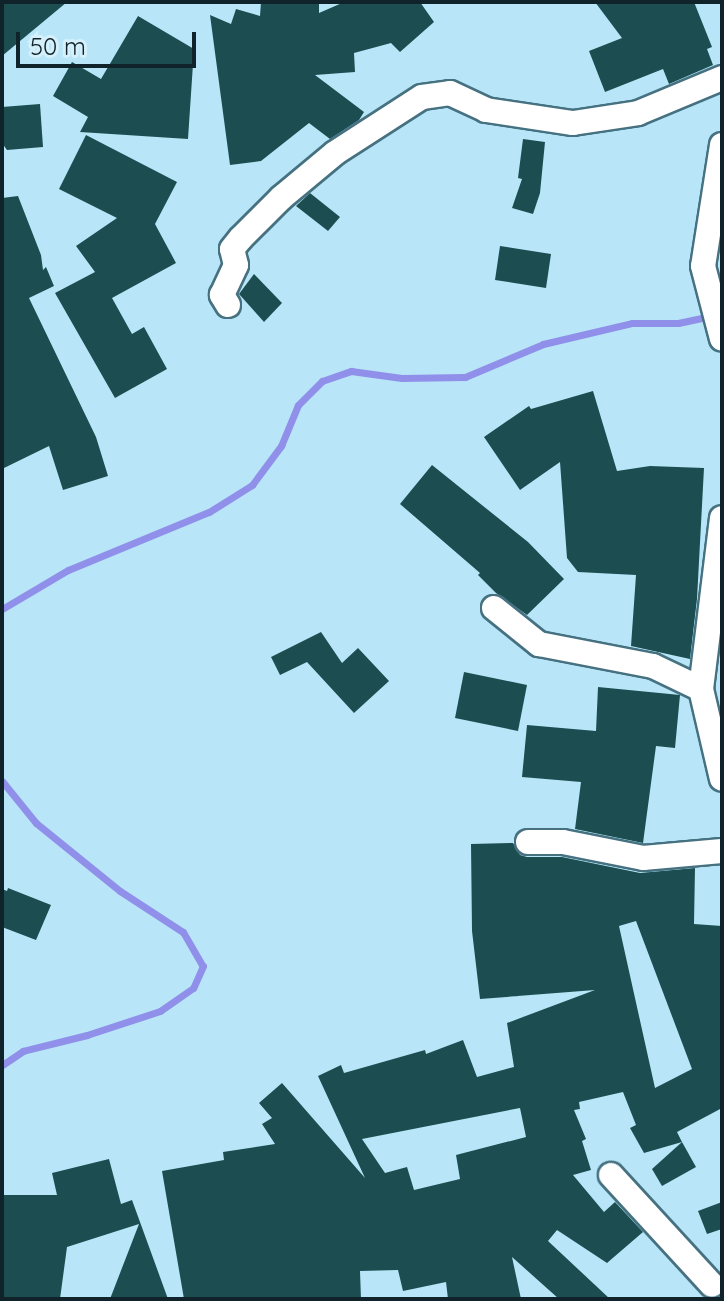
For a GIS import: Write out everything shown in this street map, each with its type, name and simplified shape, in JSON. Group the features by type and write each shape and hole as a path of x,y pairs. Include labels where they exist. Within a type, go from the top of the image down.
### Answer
{"street":[{"path":"228,305 222,295 236,265 232,249 241,238 281,198 335,153 422,97 450,93 486,110 573,123 638,113 722,78"},
{"path":"721,336 703,266 722,145"},
{"path":"722,518 701,689 722,779"},
{"path":"494,608 539,644 653,666 701,689"},
{"path":"528,842 563,842 643,858 722,851"},
{"path":"611,1175 714,1288"}],"building":[{"path":"2,2 67,2 2,56"},
{"path":"261,2 319,2 319,13 342,3 420,2 434,22 400,52 391,43 354,53 355,72 315,75 364,112 359,120 330,139 309,123 261,161 230,165 210,15 231,24 236,9 260,16"},
{"path":"595,2 694,2 712,47 707,49 713,65 669,84 663,69 605,92 589,51 622,38"},
{"path":"138,16 194,49 188,139 80,132 88,117 53,96 72,62 101,79"},
{"path":"40,104 43,147 7,150 2,143 2,107"},
{"path":"86,135 177,182 155,224 176,263 112,298 132,334 144,327 167,369 115,398 55,293 95,272 76,246 117,218 59,189"},
{"path":"523,139 545,142 540,193 533,214 512,208 522,179 518,178"},
{"path":"310,193 340,217 328,231 296,206"},
{"path":"18,196 41,255 43,270 46,267 54,286 29,298 96,437 108,476 63,490 49,446 2,469 2,198"},
{"path":"500,246 551,254 546,288 495,280"},
{"path":"254,274 282,303 264,322 239,294"},
{"path":"593,391 617,471 650,466 704,468 697,599 690,659 631,646 636,575 578,572 567,558 560,462 520,490 484,437 529,406 531,409"},
{"path":"432,465 528,542 564,579 527,615 496,593 478,575 480,573 400,504"},
{"path":"321,632 342,663 358,648 389,681 354,713 307,662 280,675 271,657"},
{"path":"464,672 527,685 518,731 455,718"},
{"path":"598,687 680,695 675,748 656,746 643,843 575,829 581,782 522,777 527,725 596,731"},
{"path":"513,843 520,855 527,857 562,857 640,873 695,868 694,924 722,926 722,1108 677,1132 682,1142 644,1153 630,1128 636,1125 623,1092 579,1102 580,1109 574,1110 586,1139 582,1141 591,1170 573,1175 604,1212 615,1202 643,1232 607,1263 557,1230 548,1241 610,1299 559,1299 512,1257 521,1299 448,1299 446,1282 403,1291 398,1270 360,1271 361,1299 184,1299 162,1171 224,1160 223,1152 275,1144 262,1124 272,1118 259,1103 282,1083 365,1178 318,1076 341,1065 344,1073 425,1050 426,1054 463,1040 477,1077 514,1067 507,1023 595,990 480,999 472,931 471,844","holes":["636,921 692,1069 655,1088 619,926","520,1108 526,1137 456,1155 460,1179 414,1190 407,1167 385,1173 362,1139"]},
{"path":"8,888 51,905 36,940 2,927 2,889 7,891"},
{"path":"682,1142 696,1167 662,1186 652,1169"},
{"path":"109,1159 121,1204 132,1200 168,1299 110,1299 139,1224 67,1247 60,1299 2,1299 2,1195 57,1195 52,1173"},
{"path":"722,1202 722,1229 707,1234 698,1211"}],"waterway":[{"path":"2,609 68,570 209,512 252,485 281,446 298,405 322,381 351,371 402,378 465,377 543,344 632,323 678,323 712,316"},
{"path":"2,781 36,823 120,891 183,932 203,966 193,988 160,1011 87,1035 23,1051 2,1065"}]}
